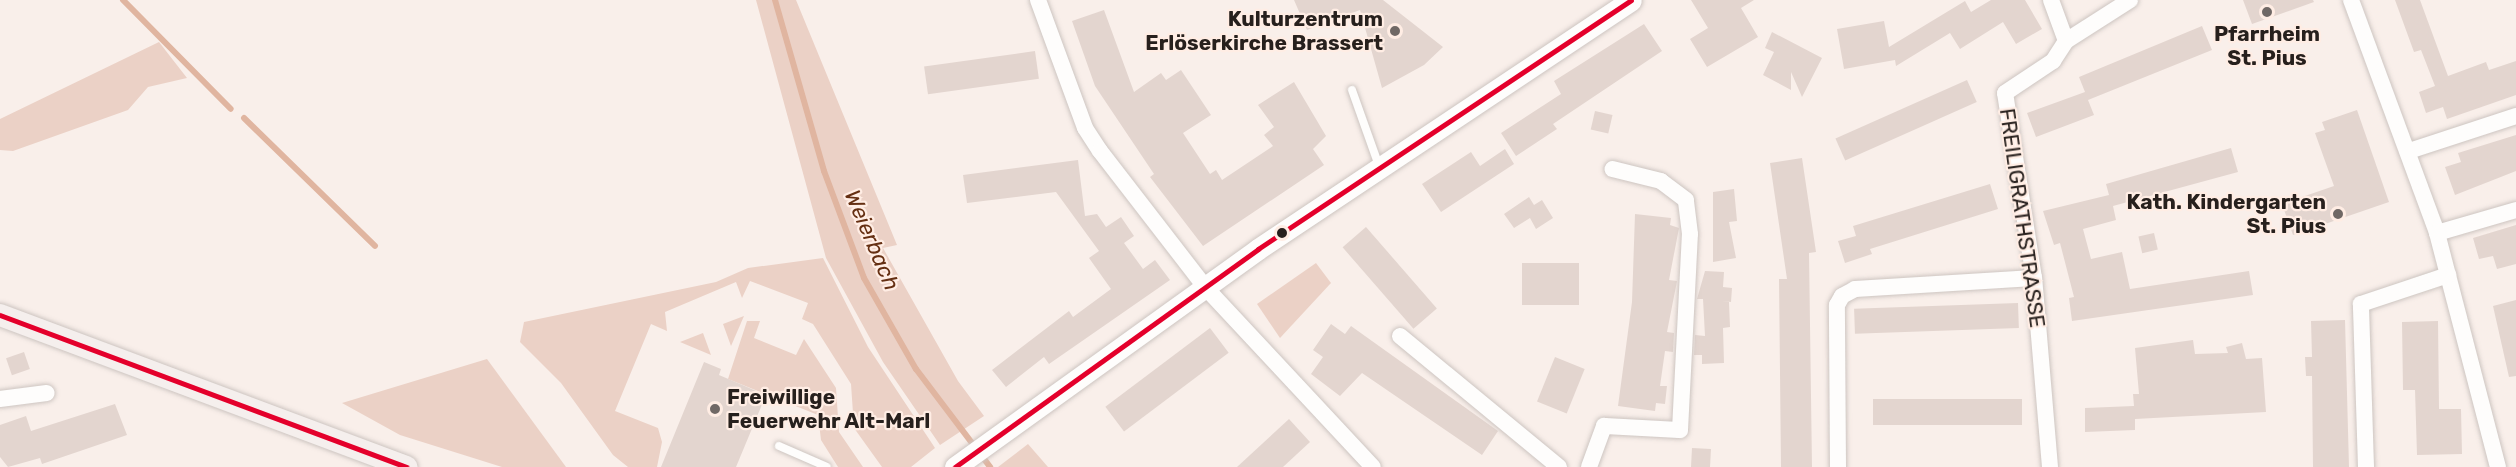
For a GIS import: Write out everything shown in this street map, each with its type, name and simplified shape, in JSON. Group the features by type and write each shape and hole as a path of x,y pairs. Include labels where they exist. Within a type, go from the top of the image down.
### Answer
{"main road":[{"path":"0,315 406,467"}],"street":[{"path":"1038,0 1085,128 1205,287 1372,467"},
{"path":"959,464 1205,287 1379,166 1630,0"},
{"path":"2051,0 2066,41 2130,0"},
{"path":"2351,0 2409,151 2437,234 2498,467"},
{"name":"FREILIGRATHSTRASSE","path":"2050,467 2034,278 2004,93 2053,61 2066,41"},
{"path":"2409,151 2516,116"},
{"path":"1589,467 1604,426 1680,430 1690,234 1686,200 1661,181 1612,169"},
{"path":"2437,234 2516,210"},
{"path":"2366,467 2361,304 2448,275"},
{"path":"1838,467 1837,305 1842,296 1855,289 2034,278"},
{"path":"1400,336 1559,467"},
{"path":"0,399 47,393"}],"lane":[{"path":"1352,90 1379,166"},
{"path":"779,446 827,467"}],"shaded area":[{"path":"756,0 796,0 897,245 883,248 958,381 984,416 940,445 883,362 826,258"},
{"path":"159,42 187,78 148,87 128,110 13,151 0,150 0,119"},
{"path":"823,258 868,347 935,448 911,467 882,467 854,428 851,384 813,324 802,319 808,303 750,281 742,298 736,282 665,312 667,331 651,324 615,411 658,428 662,442 657,467 628,467 613,455 561,383 520,342 524,322 716,282 748,268"},
{"path":"1316,263 1331,283 1280,338 1257,304"},
{"path":"744,316 731,346 723,324"},
{"path":"747,321 760,321 754,338 796,355 804,339 836,388 839,432 863,467 838,467 821,440 818,415 728,379"},
{"path":"703,333 711,355 680,342"},
{"path":"487,359 566,467 502,467 400,435 342,403"},
{"path":"1028,444 1048,467 998,467"}],"building":[{"name":"Kulturzentrum Erlöserkirche Brassert","path":"1294,0 1383,0 1443,47 1424,65 1382,88 1360,10 1307,30"},
{"path":"1691,0 1754,0 1741,8 1758,37 1707,67 1690,39 1708,28"},
{"path":"1991,0 2025,0 2042,29 2016,44 2003,22 1960,49 1950,33 1896,66 1895,60 1844,69 1837,29 1884,21 1889,47 1965,1 1971,12"},
{"name":"Pfarrheim St. Pius","path":"2243,0 2313,0 2314,2 2252,24"},
{"path":"2395,0 2420,0 2448,76 2486,62 2489,70 2516,61 2516,95 2447,119 2443,107 2426,113 2419,92 2435,86 2421,50 2414,52"},
{"path":"1104,10 1134,92 1161,73 1166,80 1181,70 1211,115 1183,133 1210,174 1216,170 1222,180 1273,146 1264,135 1274,127 1258,105 1294,82 1326,136 1313,149 1324,165 1203,246 1150,177 1154,174 1095,86 1072,21"},
{"path":"1644,24 1662,51 1553,124 1557,129 1516,156 1501,133 1561,94 1554,81"},
{"path":"2202,26 2212,50 2088,100 2094,115 2036,137 2027,113 2085,92 2079,77"},
{"path":"1772,32 1822,58 1802,97 1791,72 1791,90 1763,75 1774,52 1765,48"},
{"path":"1035,51 1039,79 928,94 924,67"},
{"path":"1967,80 1977,102 1845,160 1835,139"},
{"path":"2357,110 2389,202 2293,235 2282,204 2334,186 2315,133 2325,130 2322,122"},
{"path":"1595,111 1613,115 1608,134 1591,130"},
{"path":"2516,135 2516,171 2455,195 2445,167 2461,162 2458,153"},
{"path":"2231,148 2238,172 2113,206 2116,220 2083,229 2091,259 2122,252 2130,289 2249,271 2253,295 2072,321 2069,298 2074,297 2060,243 2054,245 2043,211 2109,195 2106,184"},
{"path":"1505,149 1514,164 1441,212 1422,184 1471,152 1480,166"},
{"path":"1802,158 1816,252 1809,253 1812,467 1781,467 1779,279 1787,279 1770,163"},
{"path":"1078,160 1085,216 1097,214 1106,227 1121,217 1134,236 1124,243 1143,269 1155,260 1170,280 1049,364 1044,357 1006,387 992,370 1069,311 1073,317 1111,289 1089,258 1099,251 1056,192 967,203 963,175"},
{"path":"1990,184 1998,209 1870,249 1872,254 1845,263 1838,241 1856,236 1853,226"},
{"path":"1734,189 1737,221 1729,222 1736,258 1713,262 1713,192"},
{"path":"1529,197 1534,205 1542,200 1553,218 1536,229 1530,218 1514,228 1504,214"},
{"path":"1635,214 1671,218 1670,225 1679,228 1669,280 1677,281 1667,332 1674,333 1673,352 1665,351 1660,386 1667,386 1665,404 1656,403 1655,411 1618,406 1632,302"},
{"path":"2516,225 2516,264 2497,269 2493,256 2479,259 2473,238"},
{"path":"1366,227 1437,309 1413,329 1343,247"},
{"path":"2154,233 2158,250 2142,253 2138,237"},
{"path":"1522,263 1579,263 1579,305 1522,305"},
{"path":"1705,271 1724,272 1723,287 1732,288 1731,302 1722,301 1729,302 1730,327 1723,328 1724,363 1702,364 1702,355 1694,355 1695,335 1705,336 1703,299 1697,299"},
{"path":"2516,300 2516,376 2509,377 2493,306"},
{"path":"2018,303 2019,328 1855,334 1854,309"},
{"path":"2345,320 2349,467 2313,467 2312,376 2306,376 2305,357 2312,357 2311,321"},
{"path":"2438,321 2439,409 2461,409 2462,454 2417,455 2415,390 2403,390 2402,322"},
{"path":"1331,324 1345,334 1351,326 1498,431 1482,455 1362,373 1340,396 1311,374 1323,357 1313,350"},
{"path":"1210,328 1229,353 1124,432 1105,407"},
{"path":"2193,340 2195,354 2228,353 2226,347 2242,343 2246,359 2262,358 2266,412 2135,419 2135,430 2085,432 2085,408 2134,406 2133,394 2139,394 2135,348"},
{"path":"24,352 30,369 12,375 6,358"},
{"path":"1555,357 1585,369 1567,413 1537,402"},
{"path":"704,362 721,369 719,375 766,395 736,467 661,467"},
{"path":"1873,399 2022,399 2022,425 1873,425"},
{"path":"115,404 127,435 42,464 40,458 8,467 0,457 0,425 26,416 31,431"},
{"path":"1289,419 1310,442 1283,467 1237,467"},
{"path":"1692,448 1711,449 1710,467 1691,467"}],"waterway":[{"path":"123,0 231,109"},
{"name":"Weierbach","path":"775,0 824,171 864,278 916,369 990,467"},
{"path":"244,118 375,246"}],"transit line":[{"path":"955,467 1258,249 1631,0"},
{"path":"0,315 406,467"}],"place":[{"name":"Pfarrheim St. Pius","path":"2267,12"},
{"name":"Kulturzentrum Erlöserkirche Brassert","path":"1395,31"},
{"name":"Kath. Kindergarten St. Pius","path":"2338,214"},
{"name":"Freiwillige Feuerwehr Alt-Marl","path":"715,409"}]}
